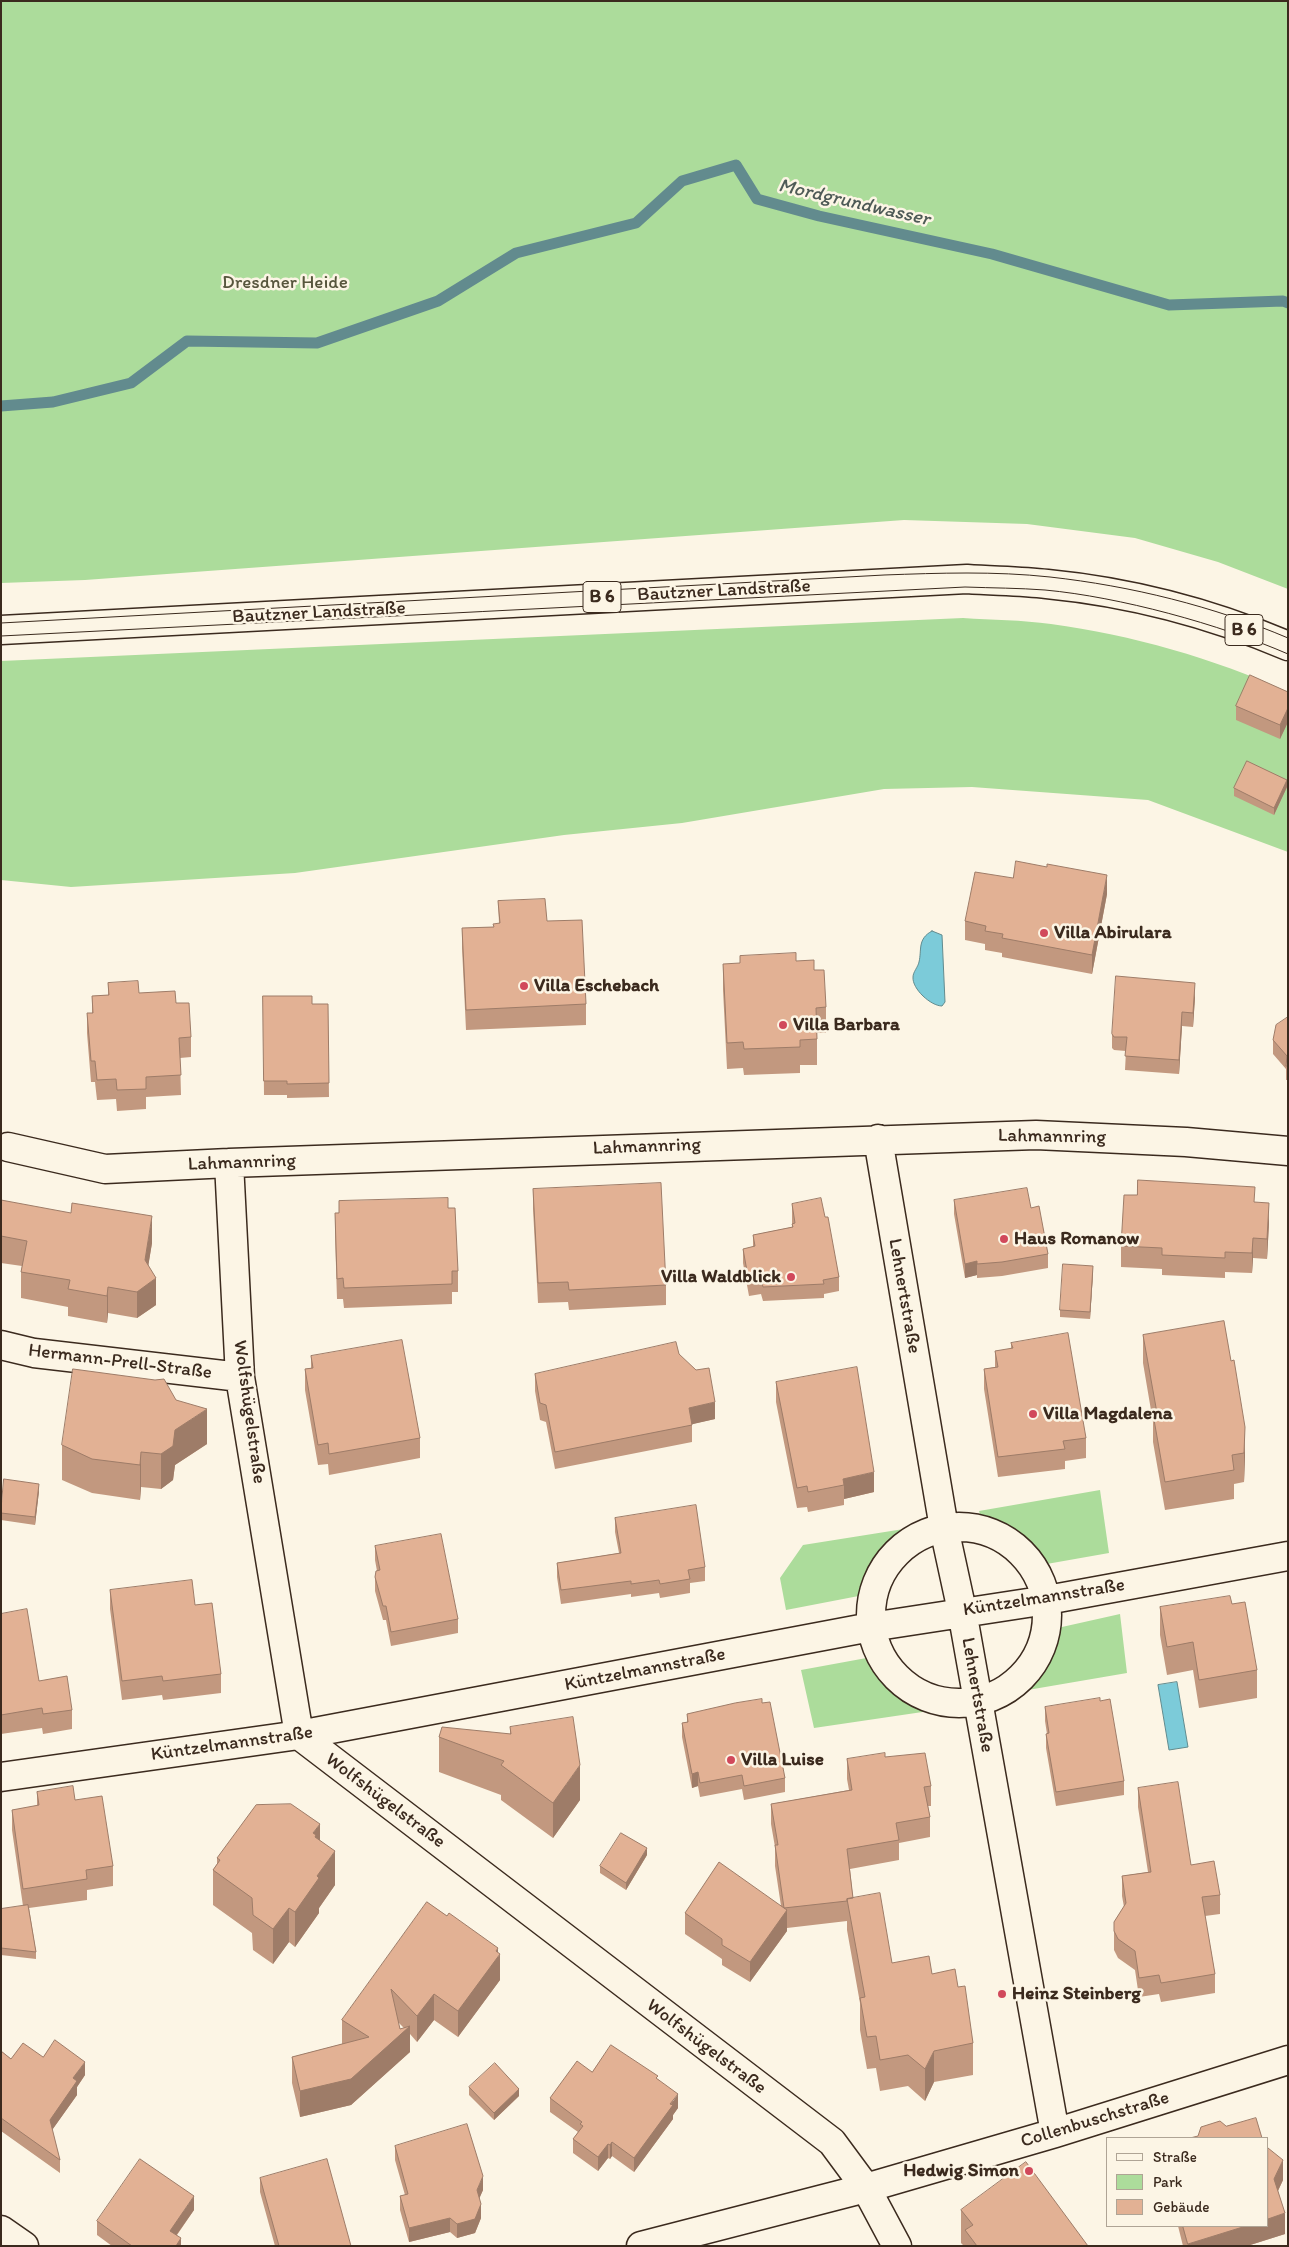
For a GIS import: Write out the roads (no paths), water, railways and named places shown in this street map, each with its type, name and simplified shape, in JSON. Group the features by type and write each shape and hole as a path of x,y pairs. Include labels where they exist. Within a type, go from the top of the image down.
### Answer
{"street":[{"name":"Bautzner Landstraße","path":"1,630 967,579 1048,584 1133,598 1199,615 1288,646"},
{"name":"Lahmannring","path":"8,1147 105,1169 878,1139 1036,1135 1186,1142 1288,1151"},
{"name":"Lehnertstraße","path":"878,1139 944,1528 962,1611 1055,2133"},
{"name":"Wolfshügelstraße","path":"229,1163 240,1377 299,1735 832,2142 866,2188 897,2246"},
{"name":"Hermann-Prell-Straße","path":"1,1345 34,1354 240,1377"},
{"path":"967,1527 989,1532 1010,1542 1027,1558 1039,1578 1047,1600 1046,1634 1033,1665 1009,1688 978,1702 949,1703 921,1695 897,1678 880,1655 871,1627 872,1600 880,1574 896,1553 918,1537 944,1528 967,1527"},
{"name":"Küntzelmannstraße","path":"1,1777 299,1735 871,1627 962,1611 1047,1600 1288,1556"},
{"name":"Collenbuschstraße","path":"641,2246 866,2188 1055,2133 1288,2060"},
{"path":"1,2230 24,2246"}],"water":[{"path":"932,931 942,935 945,1002 942,1006 933,1003 923,996 916,987 913,975 919,962 922,941"},
{"path":"1177,1682 1188,1747 1169,1750 1158,1685"}],"waterway":[{"name":"Mordgrundwasser","path":"1,406 53,402 131,383 187,341 317,343 438,301 516,253 636,223 682,181 736,165 757,199 819,216 992,254 1169,305 1283,301 1288,303"}],"tram line":[{"path":"1,623 884,575 988,573 1050,577 1141,592 1231,616 1288,638"},
{"path":"1,636 965,587 1045,590 1137,605 1201,622 1288,654"}],"place":[{"name":"Villa Abirulara","path":"1044,933"},
{"name":"Villa Eschebach","path":"524,986"},
{"name":"Villa Barbara","path":"783,1025"},
{"name":"Haus Romanow","path":"1004,1239"},
{"name":"Villa Waldblick","path":"791,1277"},
{"name":"Villa Magdalena","path":"1033,1414"},
{"name":"Villa Luise","path":"731,1760"},
{"name":"Heinz Steinberg","path":"1002,1994"},
{"name":"Hedwig Simon","path":"1029,2171"}],"park label":[{"name":"Dresdner Heide","path":"285,283"}]}
